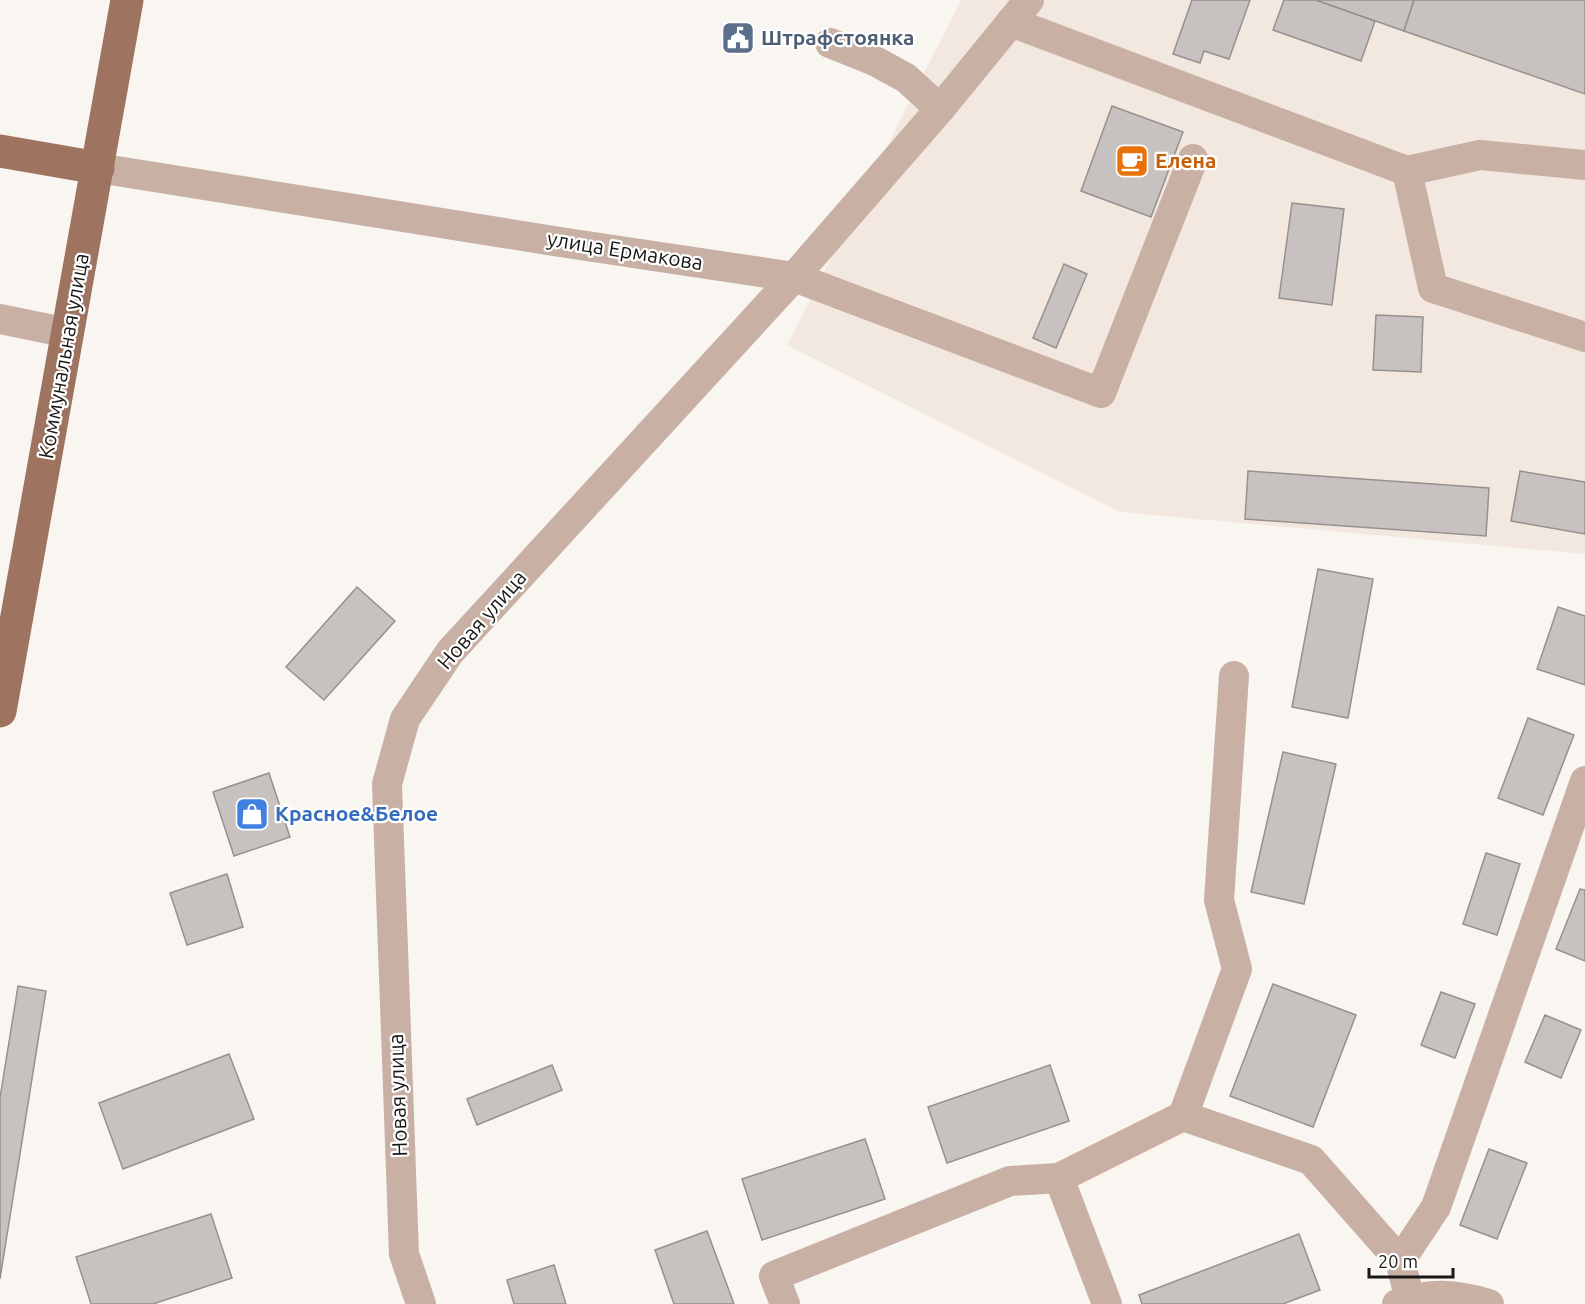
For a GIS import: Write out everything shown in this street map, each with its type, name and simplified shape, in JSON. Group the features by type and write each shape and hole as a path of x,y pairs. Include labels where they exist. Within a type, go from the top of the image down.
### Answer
{"main road":[{"name":"Коммунальная улица","path":"0,711 127,0"},
{"path":"0,152 98,168"}],"street":[{"path":"794,277 940,109 1020,11 1407,171 1480,155 1585,165"},
{"path":"830,43 875,61 906,78 940,109"},
{"name":"улица Ермакова","path":"98,168 794,277 1101,393 1193,159"},
{"path":"1407,171 1433,288 1585,337"},
{"name":"Новая улица","path":"422,1304 404,1254 387,784 405,719 450,652 794,277"},
{"path":"0,320 68,333"},
{"path":"785,1304 774,1276 1010,1181 1059,1178 1183,1116 1237,969 1219,900 1234,676"},
{"path":"1400,1261 1436,1207 1585,781"},
{"path":"1183,1116 1311,1160 1400,1261 1405,1302 1441,1295 1489,1304"},
{"path":"1059,1178 1107,1304"}],"shaded area":[{"path":"961,0 1585,0 1585,554 1120,512 787,345"}],"building":[{"path":"1192,0 1250,0 1229,59 1204,51 1200,63 1173,54"},
{"path":"1284,0 1316,0 1375,21 1361,61 1273,30"},
{"path":"1316,0 1414,0 1404,31"},
{"path":"1414,0 1585,0 1585,94 1404,31"},
{"name":"Елена","path":"1112,106 1183,132 1151,217 1081,191"},
{"path":"1292,203 1344,209 1332,305 1279,298"},
{"path":"1064,264 1087,274 1056,348 1033,338"},
{"path":"1376,315 1423,317 1421,372 1373,370"},
{"path":"1248,471 1489,488 1486,536 1245,519"},
{"path":"1520,471 1585,482 1585,534 1511,521"},
{"path":"1318,569 1373,579 1348,718 1292,707"},
{"path":"357,587 395,621 324,700 286,667"},
{"path":"1558,607 1585,616 1585,685 1537,669"},
{"path":"1528,718 1574,735 1543,815 1498,798"},
{"path":"1283,752 1336,764 1304,904 1251,892"},
{"name":"Красное&Белое","path":"269,773 290,837 234,856 213,792"},
{"path":"1486,853 1520,864 1497,935 1463,924"},
{"path":"227,874 243,927 187,945 170,893"},
{"path":"1580,889 1585,890 1585,961 1556,949"},
{"path":"1273,984 1356,1015 1313,1127 1230,1096"},
{"path":"18,986 46,991 0,1279 0,1098"},
{"path":"1441,992 1475,1004 1455,1058 1421,1045"},
{"path":"1545,1015 1581,1030 1561,1078 1525,1062"},
{"path":"229,1054 254,1119 123,1169 99,1103"},
{"path":"552,1065 562,1090 477,1125 467,1099"},
{"path":"1050,1065 1069,1121 947,1163 928,1107"},
{"path":"865,1139 885,1199 762,1240 742,1179"},
{"path":"1489,1149 1527,1163 1497,1239 1460,1225"},
{"path":"211,1214 232,1278 153,1304 91,1304 76,1257"},
{"path":"707,1231 734,1304 674,1304 655,1250"},
{"path":"1299,1234 1320,1290 1283,1304 1142,1304 1139,1295"},
{"path":"554,1265 566,1304 514,1304 507,1280"}],"place":[{"name":"Штрафстоянка","path":"738,38"},
{"name":"Елена","path":"1132,161"},
{"name":"Красное&Белое","path":"252,814"}]}
